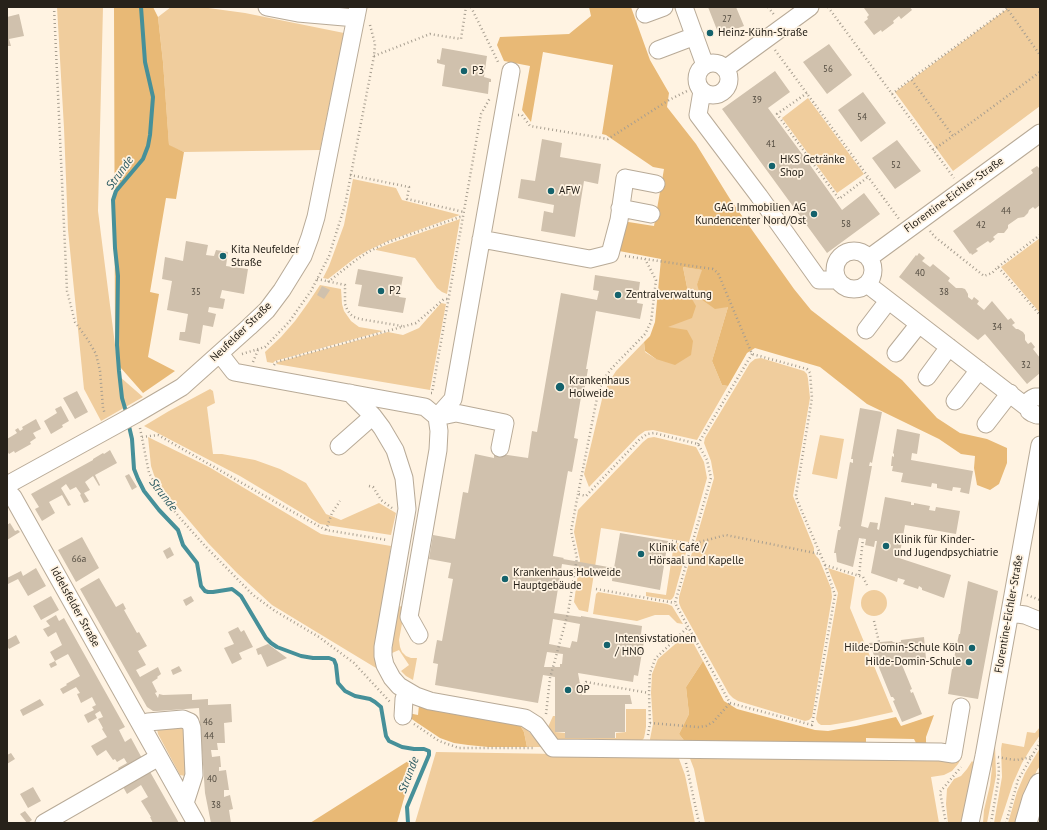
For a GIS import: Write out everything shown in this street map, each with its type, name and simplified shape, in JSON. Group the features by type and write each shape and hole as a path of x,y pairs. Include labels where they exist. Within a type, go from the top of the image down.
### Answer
{"main road":[{"path":"1026,823 1033,799 1040,784"}],"street":[{"path":"267,7 298,13 357,12"},
{"path":"645,14 664,7"},
{"path":"684,7 705,65"},
{"path":"725,69 810,7"},
{"name":"Neufelder Straße","path":"7,485 182,387 267,310 282,290 303,256 316,217 357,12"},
{"path":"658,50 695,36"},
{"path":"700,89 713,96 724,91 729,80 725,69 716,64 705,65 698,74 697,80 700,89 698,115 763,201 818,280 837,280"},
{"path":"437,416 453,398 511,71"},
{"name":"Florentine-Eichler-Straße","path":"869,258 1040,132"},
{"path":"481,239 590,259 610,254 625,178 656,184"},
{"path":"620,208 651,214"},
{"path":"858,251 869,258 873,269 870,280 867,284 857,289 851,289 845,287 837,280 835,267 840,256 846,252 858,251"},
{"path":"867,284 1010,393 1036,406"},
{"path":"866,330 888,301"},
{"path":"896,353 919,324"},
{"path":"927,377 949,347"},
{"path":"220,354 234,372 425,407 437,416 439,430 438,450 409,617 419,634"},
{"path":"955,401 979,370"},
{"path":"350,393 373,416 382,428 395,450 404,478 407,509 383,652 385,665 388,672 399,686 407,691 430,701 525,718 536,725 553,748 940,752 953,754 961,707"},
{"path":"986,424 1010,393"},
{"path":"437,416 456,413 504,423 500,448"},
{"path":"339,446 373,416"},
{"name":"Florentine-Eichler-Straße","path":"970,823 978,784 991,756 1010,612 1040,445"},
{"name":"Iddelsfelder Straße","path":"7,491 13,497 196,823"},
{"path":"1010,612 1025,615 1040,621"},
{"path":"403,716 404,699 407,691"},
{"path":"141,725 148,722 183,719 190,722 192,728 194,775 185,803"},
{"path":"44,823 159,757"},
{"name":"Florentine-Eichler-Straße","path":"978,784 980,809 978,823"}],"path":[{"path":"54,7 67,291 75,322 96,354 100,371 103,408 125,420 142,437 150,473 160,493 206,547 253,595 275,611 319,637 354,663 403,716 439,741 459,748 553,748"},
{"path":"374,56 430,34 461,39 466,7"},
{"path":"471,7 502,69 511,71"},
{"path":"828,7 962,190"},
{"path":"892,94 1007,8 1040,54"},
{"path":"767,39 907,230"},
{"path":"933,150 1040,72"},
{"path":"911,79 953,136"},
{"path":"485,108 522,115 530,126 608,139 669,100 700,89"},
{"path":"807,93 777,114 790,132 839,199 868,177"},
{"path":"424,392 432,393 481,114 491,98"},
{"path":"350,175 408,187 407,199 464,212"},
{"path":"328,282 368,252 388,242 463,217"},
{"path":"932,234 984,276 992,273 1040,235"},
{"path":"610,254 713,269 718,273 752,354"},
{"path":"536,725 546,714 550,678 568,613 576,558 571,532 598,393 612,368 646,334 651,322 656,280 645,259"},
{"path":"998,268 1040,315"},
{"path":"317,280 345,285 345,304 347,310 354,317 404,326"},
{"path":"280,369 272,367 276,362 416,323 444,299 449,299"},
{"path":"258,349 252,364 259,365"},
{"path":"698,444 752,354"},
{"path":"578,494 586,496 646,434 654,434 698,444 707,460 710,478 675,603 730,703 812,725 835,595 825,565 796,495 812,398 810,373 807,369 752,354"},
{"path":"142,437 158,435 326,530 401,542"},
{"path":"369,486 373,487 381,500 393,509"},
{"path":"326,530 332,513 340,501"},
{"path":"672,541 692,544 726,535 820,554"},
{"path":"859,575 863,539"},
{"path":"825,565 859,575 863,577 867,585"},
{"path":"596,589 675,603"},
{"path":"874,621 879,642"},
{"path":"640,749 646,742 650,723 650,673 655,659 688,627"},
{"path":"580,685 586,684 586,682 649,693"},
{"path":"650,723 698,727 706,726 713,722 730,703"},
{"path":"1006,823 1018,780 1040,742"},
{"path":"682,750 689,774 698,823"},
{"path":"991,756 1017,760 1032,756"},
{"path":"946,823 940,792 962,766"}],"shaded area":[{"path":"57,7 103,7 98,211 119,376 143,397 101,421 84,389 68,230"},
{"path":"114,7 153,7 158,17 169,145 184,152 176,199 166,198 150,292 159,294 148,357 175,371 143,393 120,367 115,341"},
{"path":"171,7 201,7 245,13 344,33 320,150 184,152 169,146 158,17"},
{"path":"589,7 631,7 650,60 669,93 667,107 696,144 730,199 794,289 811,310 902,380 937,418 960,433 987,439 1007,448 1007,463 999,484 990,490 977,485 974,468 975,456 961,454 939,439 867,404 820,367 755,348 747,353 728,386 722,385 712,361 728,307 715,309 701,299 697,284 702,270 683,267 688,292 696,306 692,318 668,327 687,330 693,341 691,355 675,365 656,359 645,351 644,342 650,336 655,322 661,259 614,250 622,221 654,226 664,169 653,167 606,135 602,134 613,65 543,52 531,122 522,110 530,66 504,61 497,45 500,37 569,34 591,16"},
{"path":"1006,7 1040,7 1040,106 953,171 895,92 1007,9"},
{"path":"808,98 864,174 837,193 782,118"},
{"path":"353,179 396,188 402,200 460,215 388,241 355,258 328,279 323,278 344,225"},
{"path":"460,219 447,294 437,288 415,258 376,250 389,244"},
{"path":"1040,238 1040,313 1001,267"},
{"path":"683,267 703,270 697,284 728,307 712,361 722,385 728,386 697,440 653,430 645,431 638,436 589,487 584,474 603,395 609,382 616,371 644,342 645,352 656,359 667,327 695,306 688,292"},
{"path":"320,285 341,289 344,311 351,321 359,327 383,331 275,361 273,363 267,362 265,352 295,321"},
{"path":"441,303 446,304 430,390 276,364 278,362 388,332 403,335 419,328"},
{"path":"761,358 804,371 807,374 808,379 810,398 793,496 814,548 814,552 819,559 831,588 832,597 812,717 805,721 738,701 733,698 729,694 679,603 679,597 714,478 711,461 704,443 705,438 750,363 755,359"},
{"path":"210,389 213,391 215,403 207,407 213,454 222,454 255,460 280,469 306,483 326,514 341,520 379,503 396,513 391,535 320,524 240,476 144,426"},
{"path":"820,435 844,439 837,479 812,474"},
{"path":"148,437 209,467 321,534 391,546 377,635 376,668 272,605 237,573 208,543 159,485 151,466"},
{"path":"654,437 696,447 704,462 707,478 689,542 601,528 588,612 579,610 574,602 580,560 574,532 578,510 643,442 648,438"},
{"path":"674,544 688,545 674,596 670,600 646,596 646,592 666,595"},
{"path":"828,568 855,577 850,608 893,712 830,725 821,725 816,719 838,593"},
{"path":"874,590 883,594 887,603 883,612 874,616 865,612 861,603 865,594"},
{"path":"598,592 667,604 672,606 683,624 677,623 669,615 655,615 637,621 593,614 596,594"},
{"path":"398,606 405,607 399,640 400,647 406,656 417,658 413,680 401,671 409,665 399,650 392,653"},
{"path":"688,633 703,661 686,687 689,714 679,734 689,747 651,745 650,739 653,724 651,693 652,674 658,659"},
{"path":"703,661 724,701 737,709 815,730 828,731 896,717 901,726 934,715 926,737 928,747 918,747 914,739 866,738 866,747 689,747 679,734 689,714 686,687"},
{"path":"419,705 518,722 524,732 527,747 488,747 468,745 454,743 440,738 409,717 408,713 418,715"},
{"path":"626,709 646,709 646,727 644,738 639,744 558,742 548,727 553,716 555,716 555,732 565,733 565,738 616,738 616,733 626,732"},
{"path":"518,722 524,726 542,747 527,747 524,732"},
{"path":"186,726 189,773 185,776 180,775 158,734 157,729"},
{"path":"1040,727 1040,735 1022,763 1013,783 1000,823 994,823 1002,777 1002,743 1024,747 1027,732 1035,733"},
{"path":"991,743 995,744 996,776 987,823 983,823 992,768 990,756"},
{"path":"1040,748 1040,766 1027,793 1019,823 1008,823 1017,792 1025,773"},
{"path":"436,752 678,756 685,775 695,823 415,823"},
{"path":"416,756 397,823 310,823"},
{"path":"689,756 962,757 952,771 944,775 931,777 939,823 705,823 694,769"},
{"path":"972,761 975,765 965,823 948,823 946,804 947,789 954,779 961,776"}],"building":[{"path":"708,7 736,7 744,26 719,35"},
{"path":"910,7 912,10 901,19 899,16 893,21 894,23 882,32 881,30 874,35 864,22 868,19 867,17 869,15 864,8"},
{"path":"19,14 24,36 9,39 11,46 7,46 7,17"},
{"path":"829,44 852,75 827,94 803,62"},
{"name":"P3","path":"442,48 487,56 484,77 491,79 491,82 489,82 488,94 442,86 445,65 437,63 437,59 440,60"},
{"path":"775,71 790,92 768,108 842,210 864,193 880,214 827,253 722,109"},
{"path":"863,92 886,123 861,142 838,110"},
{"name":"AFW","path":"542,139 562,143 560,157 601,164 598,184 584,181 575,237 541,231 544,211 553,213 554,205 518,198 521,179 535,181"},
{"path":"897,140 921,171 895,189 872,158"},
{"path":"1037,166 1039,168 1040,167 1040,205 1035,209 1033,207 1024,217 1018,218 1008,225 1008,228 1004,233 998,233 993,237 995,239 990,243 988,241 976,249 978,251 972,255 971,253 970,254 953,231 1033,173 1031,170"},
{"path":"186,241 208,245 206,255 214,256 216,250 228,252 226,266 248,269 244,294 222,290 220,298 225,299 223,309 209,307 208,312 216,314 213,327 203,325 200,344 179,340 180,332 185,332 188,314 167,310 172,281 162,279 165,257 183,261"},
{"path":"919,253 925,258 922,261 930,267 933,264 950,278 948,281 956,288 965,289 968,297 972,300 974,297 979,301 977,304 984,310 992,301 1008,320 1011,318 1015,323 1012,325 1016,329 1023,332 1025,335 1025,340 1028,344 1031,342 1035,347 1033,349 1040,358 1040,373 1027,384 985,334 978,340 899,277"},
{"name":"P2","path":"358,269 403,277 399,297 406,298 403,313 358,306 362,285 355,284"},
{"path":"595,275 640,282 637,303 643,304 640,319 596,311 586,369 588,369 583,398 581,397 574,438 578,439 572,472 568,471 553,556 614,568 620,533 668,541 660,590 612,581 613,572 562,564 554,613 642,626 641,634 645,635 638,676 634,675 633,682 578,673 582,695 630,695 632,704 625,704 625,732 615,732 615,738 565,738 565,732 555,732 555,677 543,675 538,703 435,685 438,664 433,663 435,651 437,640 442,641 453,579 448,578 451,563 429,559 433,535 455,539 463,492 468,493 475,454 494,458 494,453 528,458 532,431 537,432 561,293 597,300 599,291 593,290","holes":["553,619 580,624 577,642 572,641 570,648 549,644","547,652 563,654 562,664 560,664 560,667 544,667"]},
{"path":"322,286 330,290 324,299 317,295"},
{"path":"77,391 88,412 75,419 63,398"},
{"path":"61,406 69,421 62,425 63,427 51,434 44,421 57,413 55,409"},
{"path":"860,408 882,412 872,463 870,462 869,466 872,466 861,526 868,528 870,522 878,523 877,529 879,530 885,497 911,502 911,505 914,505 914,503 930,506 929,510 935,511 936,507 960,511 956,534 905,525 899,558 951,575 944,598 922,590 919,586 918,589 903,584 905,580 898,578 897,582 871,573 877,541 875,541 874,547 865,545 866,539 859,538 853,567 837,562 836,553 834,553 838,530 840,530 841,527 839,526 850,462 853,463 853,459 851,459"},
{"path":"36,419 41,429 33,433 36,438 30,442 31,444 15,453 14,451 9,454 7,451 7,439 17,433 15,430 18,428 20,431 23,429 22,427"},
{"path":"897,429 920,434 917,454 912,453 911,460 973,471 969,494 960,492 961,488 953,487 952,491 937,488 937,484 932,483 931,487 901,482 903,473 892,471 893,466 891,466 892,456 894,457 893,453"},
{"path":"110,450 117,463 95,475 100,485 99,486 93,476 85,482 90,490 84,493 89,501 84,503 80,495 81,494 76,487 70,490 66,484 61,488 71,505 68,506 62,495 49,502 55,513 42,521 35,509 39,507 31,494"},
{"path":"129,474 137,487 132,490 125,476"},
{"path":"10,523 15,531 18,530 20,532 7,540 7,525"},
{"path":"82,537 99,568 76,582 58,550"},
{"path":"170,547 174,555 167,559 163,551"},
{"path":"36,568 46,586 28,596 18,579 8,584 7,578 21,571 23,576"},
{"path":"99,578 116,607 123,603 126,609 124,610 137,633 139,632 147,646 138,651 146,665 136,670 140,677 158,667 161,674 152,682 158,698 159,694 192,694 192,700 208,699 208,705 231,704 232,722 224,723 225,743 217,743 218,750 211,750 212,757 220,756 221,767 219,767 219,771 226,770 229,790 224,790 224,797 230,795 233,809 229,810 231,823 211,823 205,793 199,708 153,711 147,707 80,589"},
{"name":"Hilde-Domin-Schule Köln","path":"968,581 998,591 978,699 948,694 960,634"},
{"path":"51,596 59,610 41,620 33,606"},
{"path":"191,596 194,601 186,606 183,600"},
{"path":"56,615 59,621 64,618 125,727 119,730 125,742 131,738 144,762 122,775 118,768 127,763 124,758 117,762 115,759 113,760 106,750 97,756 91,746 107,737 98,719 103,717 100,711 95,714 97,718 88,723 84,715 94,710 92,707 96,705 92,697 81,703 77,694 80,693 76,687 63,694 60,689 80,676 68,654 55,661 50,652 62,645 56,632 48,637 43,629 50,626 46,621"},
{"path":"238,627 241,632 244,630 253,647 239,653 242,659 232,664 224,648 234,644 228,632"},
{"path":"16,635 20,643 9,649 7,646 7,640"},
{"path":"924,637 926,659 903,662 903,658 900,660 912,689 910,690 911,693 913,692 922,714 902,722 893,701 895,700 891,697 869,643 892,641 901,642 901,640"},
{"path":"268,644 287,658 267,667 261,654 258,655 256,649"},
{"path":"55,661 57,665 51,668 49,664"},
{"path":"179,666 182,671 173,675 171,670"},
{"path":"40,699 44,705 23,716 20,710"},
{"path":"11,753 15,759 7,764 7,755"},
{"path":"149,770 179,823 153,823 141,801 148,797 141,785 127,794 122,785"},
{"path":"33,787 41,801 28,808 20,794"},
{"path":"25,811 32,820 28,823 20,814"}],"waterway":[{"name":"Strunde","path":"127,415 122,398 117,345 118,276 113,200 116,191 143,159 150,135 153,97 145,62 141,7"},
{"name":"Strunde","path":"128,422 132,439 134,469 138,479 144,491 178,530 183,545 197,563 201,586 205,591 213,592 232,589 236,592 241,596 266,638 277,647 301,656 329,658 334,660 338,683 345,691 355,696 370,699 381,707 386,736 389,741 402,747 424,749 429,751 429,755 407,807 408,823"}],"place":[{"name":"Heinz-Kühn-Straße","path":"710,33"},
{"name":"P3","path":"464,71"},
{"name":"HKS Getränke Shop","path":"772,166"},
{"name":"AFW","path":"551,191"},
{"name":"GAG Immobilien AG Kundencenter Nord/Ost","path":"814,214"},
{"name":"Kita Neufelder Straße","path":"223,256"},
{"name":"P2","path":"381,291"},
{"name":"Zentralverwaltung","path":"618,295"},
{"name":"Krankenhaus Holweide","path":"560,387"},
{"name":"Klinik für Kinder- und Jugendpsychiatrie","path":"886,546"},
{"name":"Klinik Café / Hörsaal und Kapelle","path":"641,554"},
{"name":"Krankenhaus Holweide Hauptgebäude","path":"505,579"},
{"name":"Intensivstationen / HNO","path":"607,645"},
{"name":"Hilde-Domin-Schule Köln","path":"972,648"},
{"name":"Hilde-Domin-Schule","path":"969,662"},
{"name":"OP","path":"568,690"}]}
